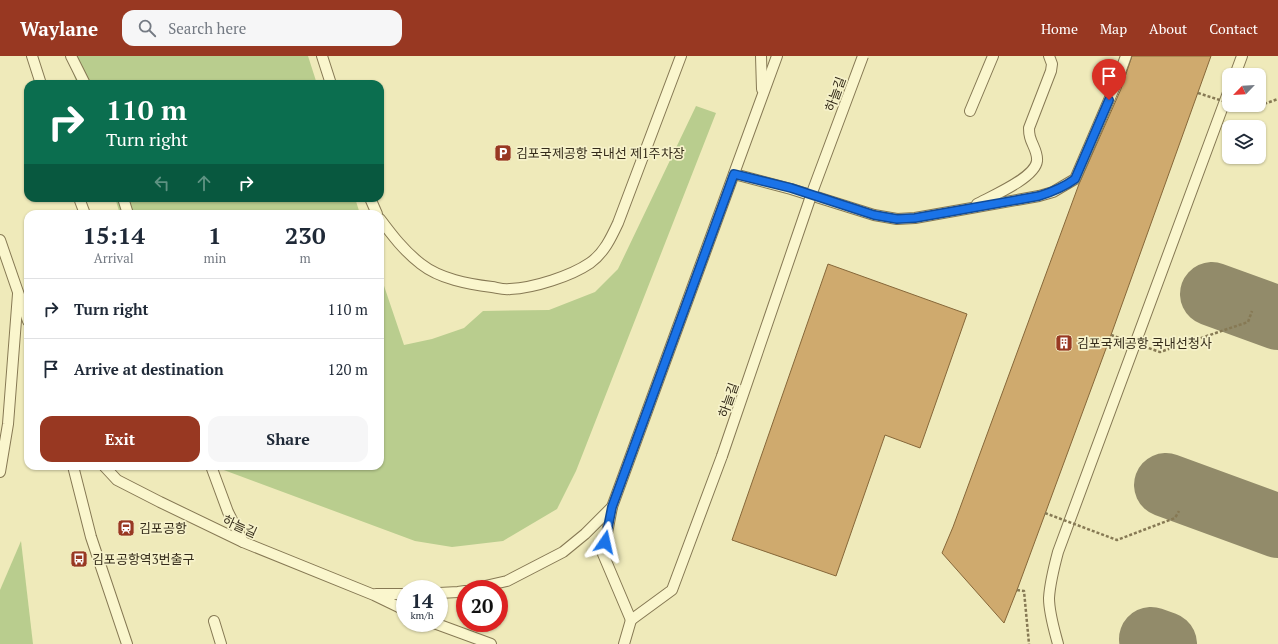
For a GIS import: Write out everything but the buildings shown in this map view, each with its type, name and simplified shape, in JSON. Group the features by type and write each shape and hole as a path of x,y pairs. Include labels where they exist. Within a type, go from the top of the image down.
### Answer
{"lane":[{"path":"32,56 41,80"},
{"path":"71,56 83,80"},
{"path":"322,56 330,80"},
{"path":"384,224 402,246 421,264 444,277 478,285 510,290 540,284 568,275 591,262 607,246 618,223 681,56"},
{"path":"761,56 763,95"},
{"path":"624,644 631,620 603,554 612,507 777,56"},
{"name":"하늘길","path":"631,620 672,590 722,456 813,190 863,56"},
{"path":"970,111 993,56"},
{"path":"970,208 1013,185 1035,168 1037,161 1036,153 1029,136 1029,128 1051,71 1052,64 1050,56"},
{"path":"734,174 791,188 874,215 897,219 915,218 1039,196 1053,192 1068,185 1075,179 1115,86 1126,56"},
{"path":"1237,68 1242,56"},
{"path":"1058,644 1049,599 1051,582 1058,552 1222,109"},
{"path":"0,240 24,310"},
{"path":"0,472 8,424 18,294"},
{"path":"74,470 91,537 127,644"},
{"name":"하늘길","path":"108,470 118,480 243,542 374,595 396,606"},
{"path":"212,470 228,512 243,542"},
{"path":"508,580 563,552 612,507"},
{"name":"하늘길","path":"374,595 396,594"},
{"path":"214,621 221,644"},
{"path":"448,628 491,644"}],"path":[{"path":"1198,93 1222,101"},
{"path":"1266,103 1278,99"},
{"path":"1112,335 1160,352 1248,322 1252,311"},
{"path":"1045,513 1117,540 1175,518 1179,511"},
{"path":"1017,590 1024,591 1028,644"}],"green space":[{"path":"67,56 308,56 316,80 76,80"},
{"path":"696,106 716,113 576,471 557,509 503,541 452,547 415,541 224,470 384,470 384,286 404,345 432,339 464,328 483,311 549,310 595,292 618,269"},
{"path":"116,202 356,202 359,210 119,210"},
{"path":"21,541 33,644 0,644 0,590"}],"taxiway":[{"path":"1212,294 1278,318"},
{"path":"1166,485 1278,526"},
{"path":"1151,639 1165,644"}],"place":[{"name":"김포국제공항 국내선 제1주차장","path":"503,153"},
{"name":"김포국제공항 국내선청사","path":"1064,343"},
{"name":"김포공항","path":"126,528"},
{"name":"김포공항역3번출구","path":"79,559"}],"route":[{"path":"605,542 612,507 734,174 791,188 874,215 897,219 915,218 1039,196 1053,192 1068,185 1075,179 1086,157 1109,100"}]}
